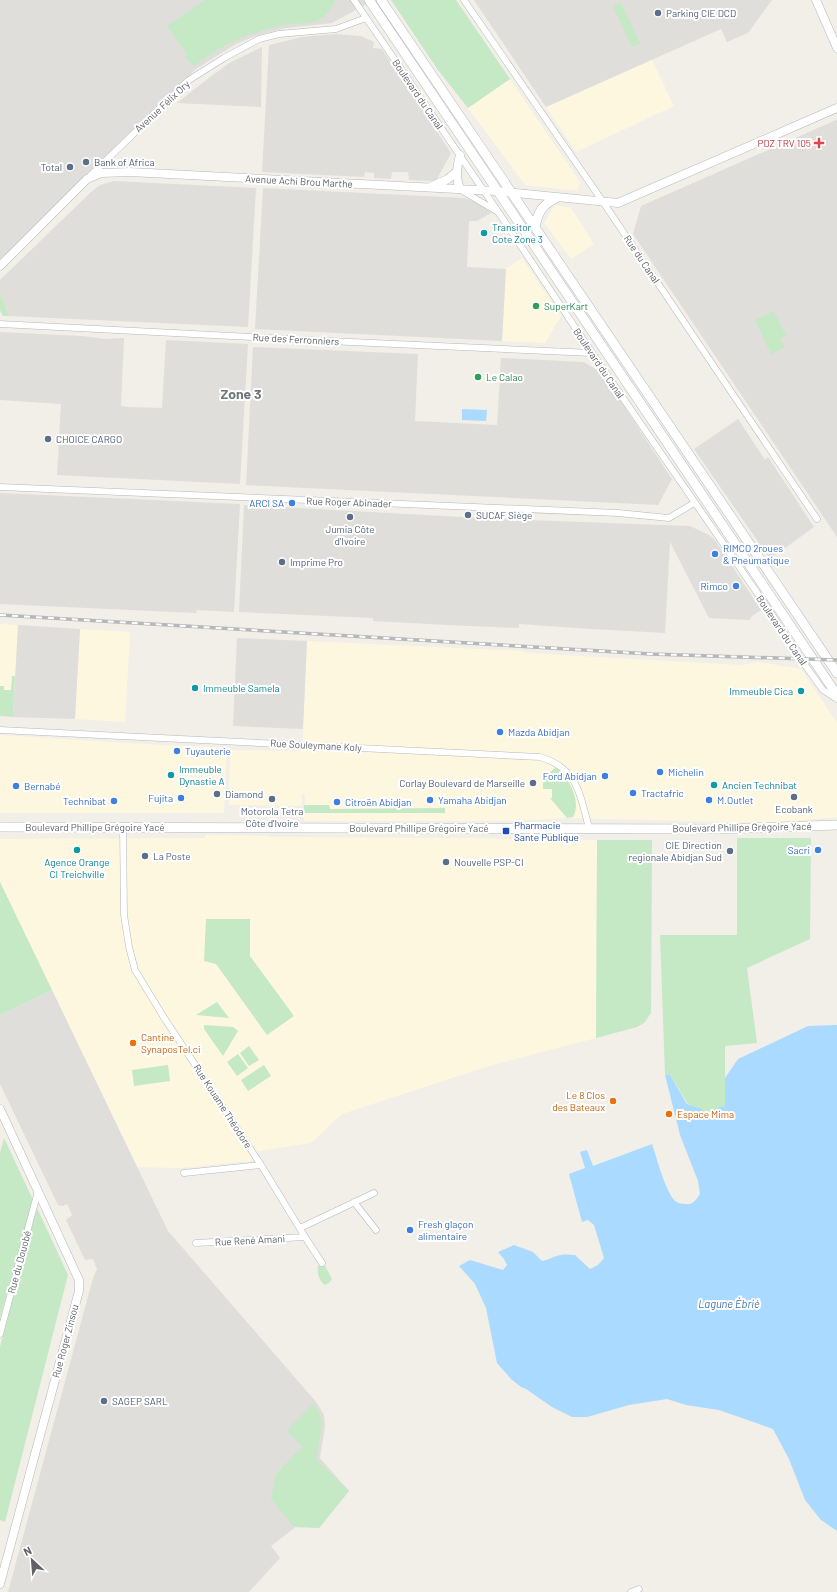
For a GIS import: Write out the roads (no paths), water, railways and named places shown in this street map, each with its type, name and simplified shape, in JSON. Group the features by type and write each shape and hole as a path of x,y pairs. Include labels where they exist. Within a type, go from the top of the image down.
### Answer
{"main road":[{"name":"Boulevard du Canal","path":"369,0 496,191 837,695"},
{"name":"Boulevard du Canal","path":"381,0 837,673"},
{"path":"535,227 537,216 541,208 556,198"},
{"name":"Boulevard Phillipe Grégoire Yacé","path":"0,827 726,829 837,825"}],"street":[{"name":"Boulevard du Canal","path":"354,0 484,190 592,353 822,689 837,699"},
{"name":"Rue du Canal","path":"464,0 603,202 817,519"},
{"path":"816,0 837,48"},
{"name":"Avenue Félix Ory","path":"0,266 189,80 224,58 259,39 280,34 336,29 366,18"},
{"name":"Avenue Achi Brou Marthe","path":"87,179 101,173 130,172 484,190 618,203 837,108"},
{"path":"460,155 456,172 460,189 500,214"},
{"path":"429,187 448,179 456,172"},
{"name":"Rue des Ferronniers","path":"0,324 592,353"},
{"name":"Rue Roger Abinader","path":"0,487 618,513 669,518 694,503"},
{"name":"Rue Souleymane Koly","path":"0,730 540,757 556,763 572,778 582,801 589,828"},
{"name":"Rue Kouame Théodore","path":"123,828 124,915 127,940 135,970 163,1016 261,1165 322,1262"},
{"name":"Rue Roger Zinsou","path":"0,1109 79,1280 79,1291 0,1584"},
{"path":"184,1173 261,1165"},
{"name":"Rue du Douobé","path":"0,1334 38,1190"},
{"path":"300,1228 374,1194"},
{"path":"354,1202 376,1230"},
{"name":"Rue René Amani","path":"196,1243 305,1237"},
{"path":"631,1592 639,1589"}],"water":[{"path":"462,409 487,410 486,421 462,420"},
{"name":"Lagune Ébrié","path":"837,1025 837,1531 821,1520 805,1500 789,1459 773,1429 719,1410 686,1405 667,1399 629,1405 587,1417 572,1417 552,1407 521,1387 511,1379 497,1363 486,1308 475,1284 459,1266 470,1260 503,1270 507,1265 498,1252 514,1245 533,1252 542,1261 561,1255 575,1255 590,1269 598,1265 604,1258 594,1225 588,1220 582,1222 569,1174 585,1168 580,1152 587,1150 593,1166 652,1144 664,1181 674,1200 682,1204 692,1203 700,1194 698,1181 680,1135 665,1075 670,1075 687,1104 702,1109 702,1115 712,1115 715,1109 725,1106 725,1078 738,1059 808,1026"}],"railway":[{"path":"0,615 651,654 837,660"}],"place":[{"name":"Parking CIE DCD","path":"658,13"},
{"name":"PDZ TRV 105","path":"819,143"},
{"name":"Bank of Africa","path":"86,162"},
{"name":"Total","path":"70,167"},
{"name":"Transitor Cote Zone 3","path":"484,233"},
{"name":"SuperKart","path":"536,306"},
{"name":"Le Calao","path":"478,377"},
{"name":"CHOICE CARGO","path":"48,439"},
{"name":"ARCI SA","path":"292,503"},
{"name":"SUCAF Siège","path":"468,515"},
{"name":"Jumia Côte d'Ivoire","path":"350,517"},
{"name":"RIMCO 2roues & Pneumatique","path":"715,554"},
{"name":"Imprime Pro","path":"282,562"},
{"name":"Rimco","path":"736,586"},
{"name":"Immeuble Samela","path":"195,688"},
{"name":"Immeuble Cica","path":"801,691"},
{"name":"Mazda Abidjan","path":"500,732"},
{"name":"Tuyauterie","path":"177,751"},
{"name":"Michelin","path":"660,772"},
{"name":"Immeuble Dynastie A","path":"171,775"},
{"name":"Ford Abidjan","path":"605,776"},
{"name":"Corlay Boulevard de Marseille","path":"533,783"},
{"name":"Ancien Technibat","path":"714,785"},
{"name":"Bernabé","path":"16,786"},
{"name":"Tractafric","path":"633,793"},
{"name":"Diamond","path":"217,794"},
{"name":"Ecobank","path":"794,797"},
{"name":"Fujita","path":"181,798"},
{"name":"Motorola Tetra Côte d'Ivoire","path":"272,799"},
{"name":"Yamaha Abidjan","path":"430,800"},
{"name":"M.Outlet","path":"709,800"},
{"name":"Technibat","path":"114,801"},
{"name":"Citroën Abidjan","path":"337,802"},
{"name":"Pharmacie Sante Publique","path":"506,831"},
{"name":"Agence Orange CI Treichville","path":"77,850"},
{"name":"Sacri","path":"818,850"},
{"name":"CIE Direction regionale Abidjan Sud","path":"730,851"},
{"name":"La Poste","path":"145,856"},
{"name":"Nouvelle PSP-CI","path":"446,862"},
{"name":"Cantine SynaposTel.ci","path":"133,1043"},
{"name":"Le 8 Clos des Bateaux","path":"613,1101"},
{"name":"Espace Mima","path":"669,1114"},
{"name":"Fresh glaçon alimentaire","path":"410,1230"},
{"name":"SAGEP SARL","path":"104,1401"}],"district":[{"name":"Zone 3","path":"241,394"}]}
